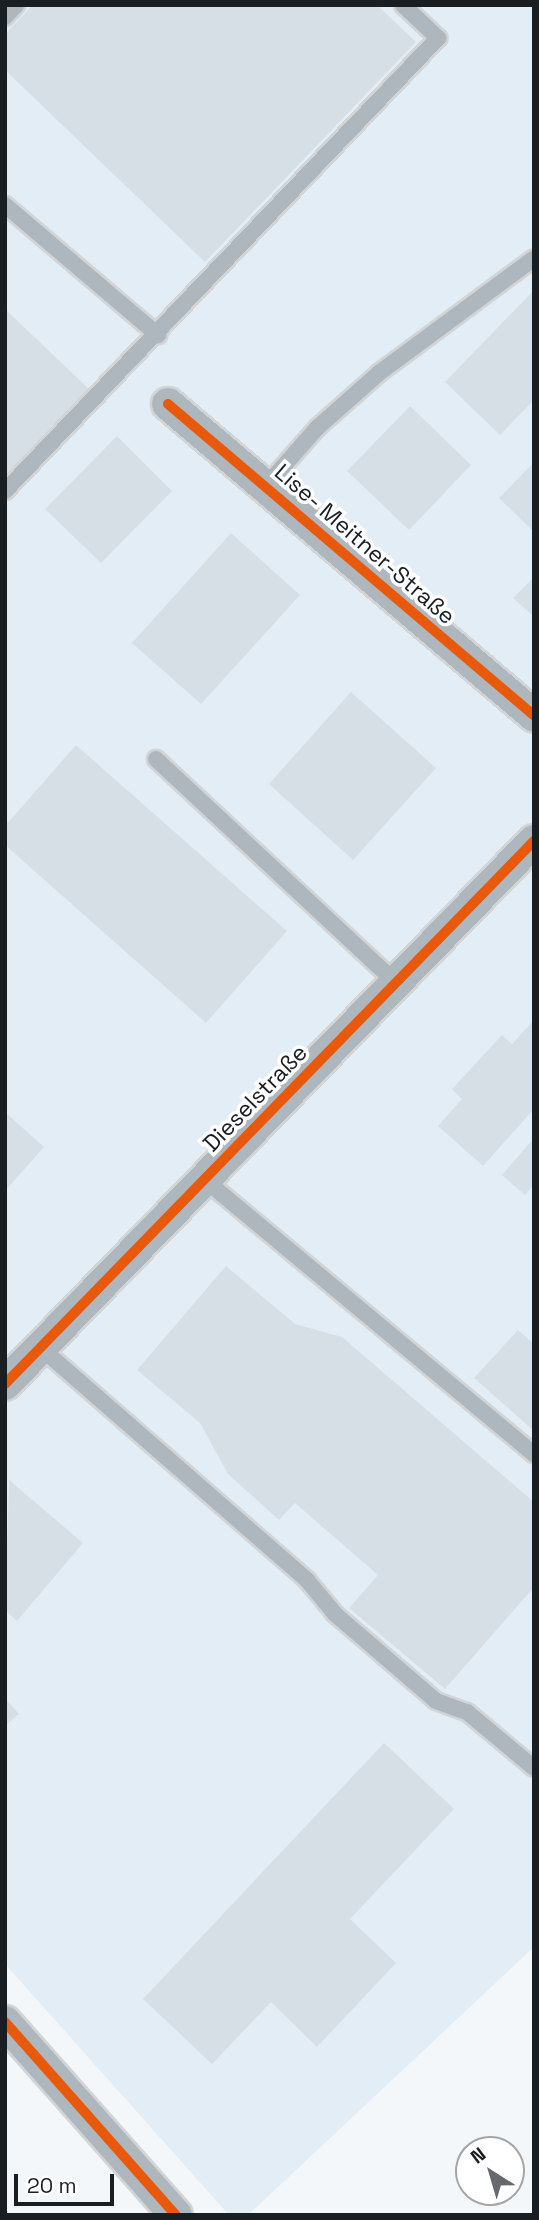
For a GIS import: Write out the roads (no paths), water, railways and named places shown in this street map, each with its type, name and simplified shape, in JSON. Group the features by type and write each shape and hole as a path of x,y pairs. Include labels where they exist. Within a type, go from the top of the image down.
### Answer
{"street":[{"name":"Lise- Meitner-Straße","path":"168,404 534,716"},
{"name":"Dieselstraße","path":"5,1384 534,841"},
{"path":"5,2022 176,2215"}],"lane":[{"path":"5,17 16,5"},
{"path":"5,491 158,335 438,38 403,5"},
{"path":"5,205 158,335"},
{"path":"265,487 317,428 379,373 533,259"},
{"path":"156,760 396,983"},
{"path":"205,1180 534,1454"},
{"path":"41,1348 297,1571 335,1614 416,1684 436,1701 467,1712 534,1769"}]}
